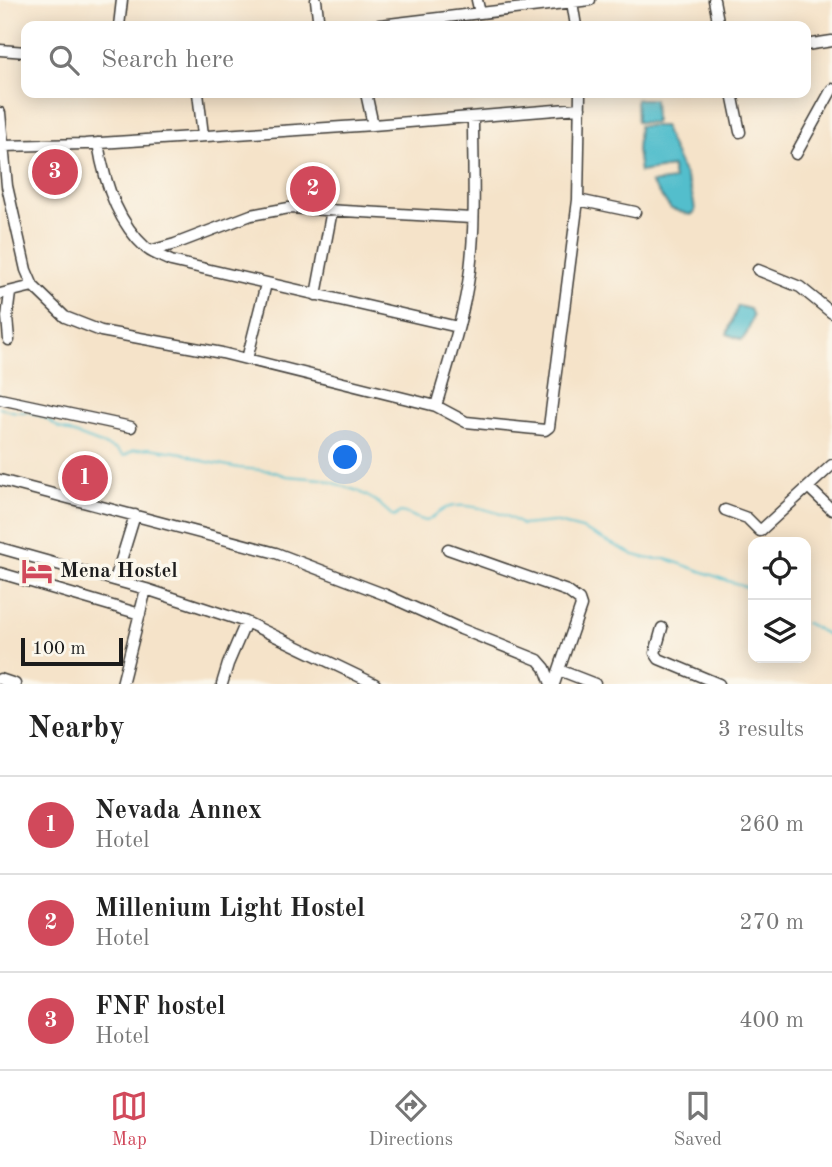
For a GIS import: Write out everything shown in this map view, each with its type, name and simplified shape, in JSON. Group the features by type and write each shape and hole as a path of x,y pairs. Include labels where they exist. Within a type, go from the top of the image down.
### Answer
{"street":[{"path":"120,21 122,0"},
{"path":"316,0 318,21"},
{"path":"477,0 480,13"},
{"path":"414,21 590,0"},
{"path":"714,0 718,21"},
{"path":"572,2 575,21"},
{"path":"811,44 832,41"},
{"path":"0,50 21,52"},
{"path":"796,154 832,89"},
{"path":"199,98 203,135"},
{"path":"367,98 373,125"},
{"path":"0,113 5,204 33,286 65,317 101,331 247,359 436,406 466,422 548,429 578,200 580,98"},
{"path":"733,98 740,132"},
{"path":"3,146 98,143 373,125 580,108"},
{"path":"436,406 470,273 473,118"},
{"path":"98,143 106,185 122,219 150,251 171,261 458,327"},
{"path":"578,200 635,212"},
{"path":"150,251 258,213 295,208 472,218"},
{"path":"316,295 332,210"},
{"path":"758,270 800,287 832,313"},
{"path":"247,359 266,284"},
{"path":"9,340 5,293 33,286"},
{"path":"0,399 131,427"},
{"path":"726,510 747,518 760,531 832,465"},
{"path":"0,480 275,553 374,591 538,660 552,684"},
{"path":"809,488 832,510"},
{"path":"115,580 135,515"},
{"path":"0,548 146,589 246,622 375,684"},
{"path":"448,549 567,591 579,600 581,606 552,684"},
{"path":"0,573 140,614"},
{"path":"122,684 146,589"},
{"path":"222,684 246,622"},
{"path":"662,628 655,649 659,659 719,684"},
{"path":"559,670 595,684"},
{"path":"0,679 15,684"}],"water":[{"path":"636,99 654,99 655,123 637,122"},
{"path":"639,126 664,126 690,189 695,212 691,215 671,209 651,183 674,180 672,167 640,172 637,150"},
{"path":"738,306 750,309 753,316 742,340 727,334"}],"waterway":[{"path":"0,408 30,412 43,417 59,428 117,450 124,456 134,450 149,448 183,453 203,461 239,468 322,479 358,491 376,501 394,517 400,512 427,521 446,508 464,506 496,513 522,525 554,522 582,529 634,555 667,559 748,588"},
{"path":"811,626 832,637"}],"place":[{"name":"FNF hostel","path":"55,172"},
{"name":"Millenium Light Hostel","path":"313,189"},
{"name":"Nevada Annex","path":"85,478"},
{"name":"Mena Hostel","path":"37,571"}]}
